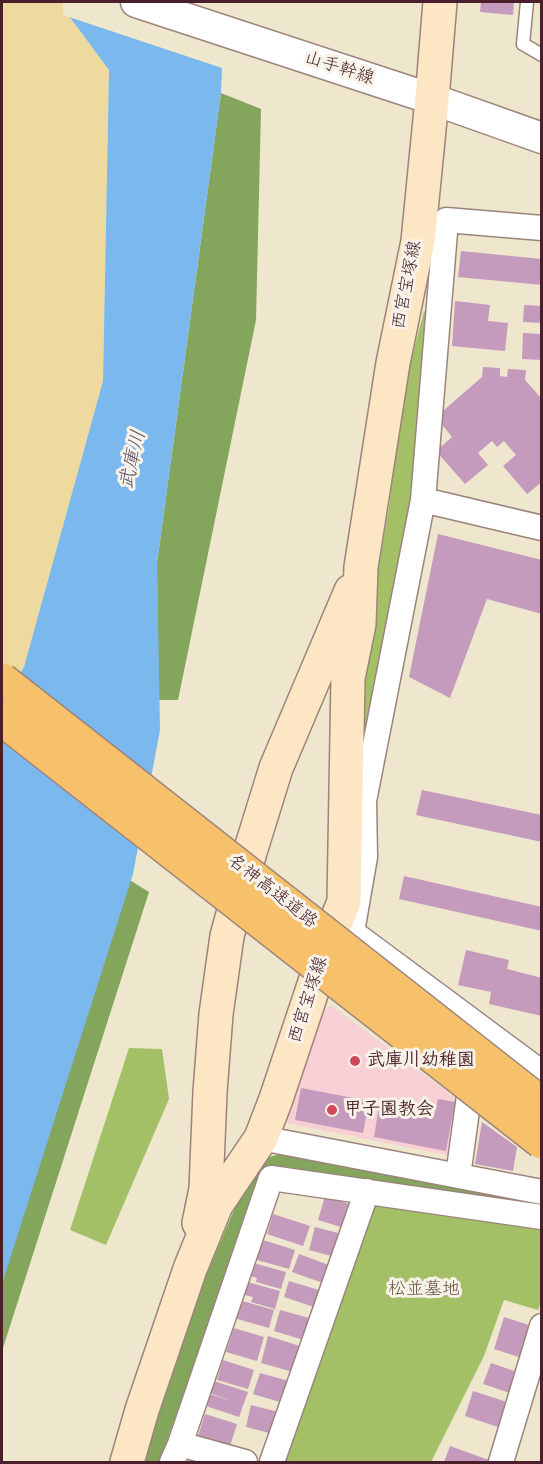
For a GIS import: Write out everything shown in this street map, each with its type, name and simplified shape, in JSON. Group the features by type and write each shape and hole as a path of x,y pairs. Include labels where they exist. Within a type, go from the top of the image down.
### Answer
{"highway":[{"name":"名神高速道路","path":"2,680 542,1104"},
{"name":"名神高速道路","path":"2,719 542,1142"}],"main road":[{"name":"西宮宝塚線","path":"126,1462 190,1269 216,1205 261,1138 344,902 348,678 359,624 361,567 393,363 418,241 418,94 440,2"},
{"name":"西宮宝塚線","path":"190,1269 206,1189 216,1014 227,936 276,768 361,567"},
{"path":"114,1462 155,1376"}],"street":[{"name":"山手幹線","path":"136,2 418,94 542,138"},
{"path":"542,228 446,220 423,500 364,801 365,857 352,932 542,1073"},
{"path":"423,500 542,528"},
{"path":"458,1176 478,1026"},
{"path":"261,1138 542,1192"},
{"path":"244,1462 176,1453 271,1179 542,1217"},
{"path":"272,1462 367,1191"},
{"path":"501,1462 542,1326"}],"lane":[{"path":"527,2 523,44 542,55"}],"shaded area":[{"name":"武庫川幼稚園","path":"331,1005 458,1100 447,1155 286,1123 316,1021"}],"green space":[{"path":"221,93 261,109 256,320 178,700 158,700 157,563"},
{"path":"424,311 428,312 415,489 362,785 359,684 389,506 401,398"},
{"path":"115,871 149,892 2,1351 2,1231"},
{"path":"129,1048 162,1049 169,1099 106,1245 70,1230"},
{"path":"291,1151 541,1199 541,1210 265,1171 159,1462 138,1462 156,1393 255,1161"},
{"name":"松並墓地","path":"372,1198 541,1223 542,1299 538,1310 504,1300 484,1356 431,1462 284,1462"}],"sand":[{"path":"2,2 66,2 66,12 109,70 103,381 24,667 2,702"}],"water":[{"name":"武庫川","path":"225,2 221,93 157,563 160,730 133,874 2,1284 2,702 24,667 103,381 109,70 66,12"}],"pier":[{"path":"63,2 228,2 225,69 66,16 63,13"}],"building":[{"path":"481,2 514,2 513,15 480,12"},
{"path":"461,251 542,259 542,285 458,277"},
{"path":"455,301 490,305 488,321 508,323 505,351 452,346"},
{"path":"524,305 542,306 542,323 523,322"},
{"path":"523,333 542,334 542,360 522,359"},
{"path":"483,367 500,368 500,376 507,377 508,369 526,370 525,380 542,399 542,482 527,494 503,466 516,455 504,441 497,447 492,441 478,453 488,465 465,484 436,451 452,437 436,417 482,377"},
{"path":"438,534 542,560 542,614 487,599 450,698 409,677"},
{"path":"422,790 542,815 542,842 416,815"},
{"path":"404,876 542,907 542,931 399,899"},
{"path":"466,950 509,960 507,969 542,978 542,1016 489,1004 491,992 458,985"},
{"name":"甲子園教会","path":"301,1088 369,1101 363,1133 295,1120"},
{"path":"438,1099 455,1102 446,1151 374,1137 379,1107 434,1117"},
{"path":"482,1122 517,1147 513,1171 475,1164"},
{"path":"325,1196 349,1204 341,1227 318,1220"},
{"path":"273,1214 310,1226 303,1246 267,1234"},
{"path":"315,1227 342,1234 335,1257 309,1250"},
{"path":"263,1240 295,1250 289,1269 257,1260"},
{"path":"299,1254 329,1265 323,1283 292,1272"},
{"path":"250,1262 286,1272 281,1289 256,1282 257,1278 246,1275"},
{"path":"244,1281 280,1291 275,1309 251,1302 253,1297 240,1294"},
{"path":"289,1281 319,1290 314,1307 284,1297"},
{"path":"239,1300 274,1310 269,1328 234,1318"},
{"path":"280,1310 313,1319 307,1341 274,1331"},
{"path":"504,1317 532,1326 522,1358 494,1349"},
{"path":"234,1328 264,1337 257,1361 226,1352"},
{"path":"268,1336 300,1346 293,1372 261,1363"},
{"path":"223,1360 254,1370 248,1389 217,1380"},
{"path":"491,1363 520,1373 513,1394 483,1384"},
{"path":"260,1373 289,1381 283,1403 253,1394"},
{"path":"214,1381 248,1392 239,1417 206,1406 210,1394 234,1402 210,1393"},
{"path":"473,1391 507,1402 498,1427 465,1416"},
{"path":"251,1405 279,1412 273,1434 246,1427"},
{"path":"205,1414 237,1424 230,1446 198,1436"},
{"path":"450,1446 489,1460 488,1462 444,1462"}],"place":[{"name":"武庫川幼稚園","path":"355,1061"},
{"name":"甲子園教会","path":"332,1110"}]}
